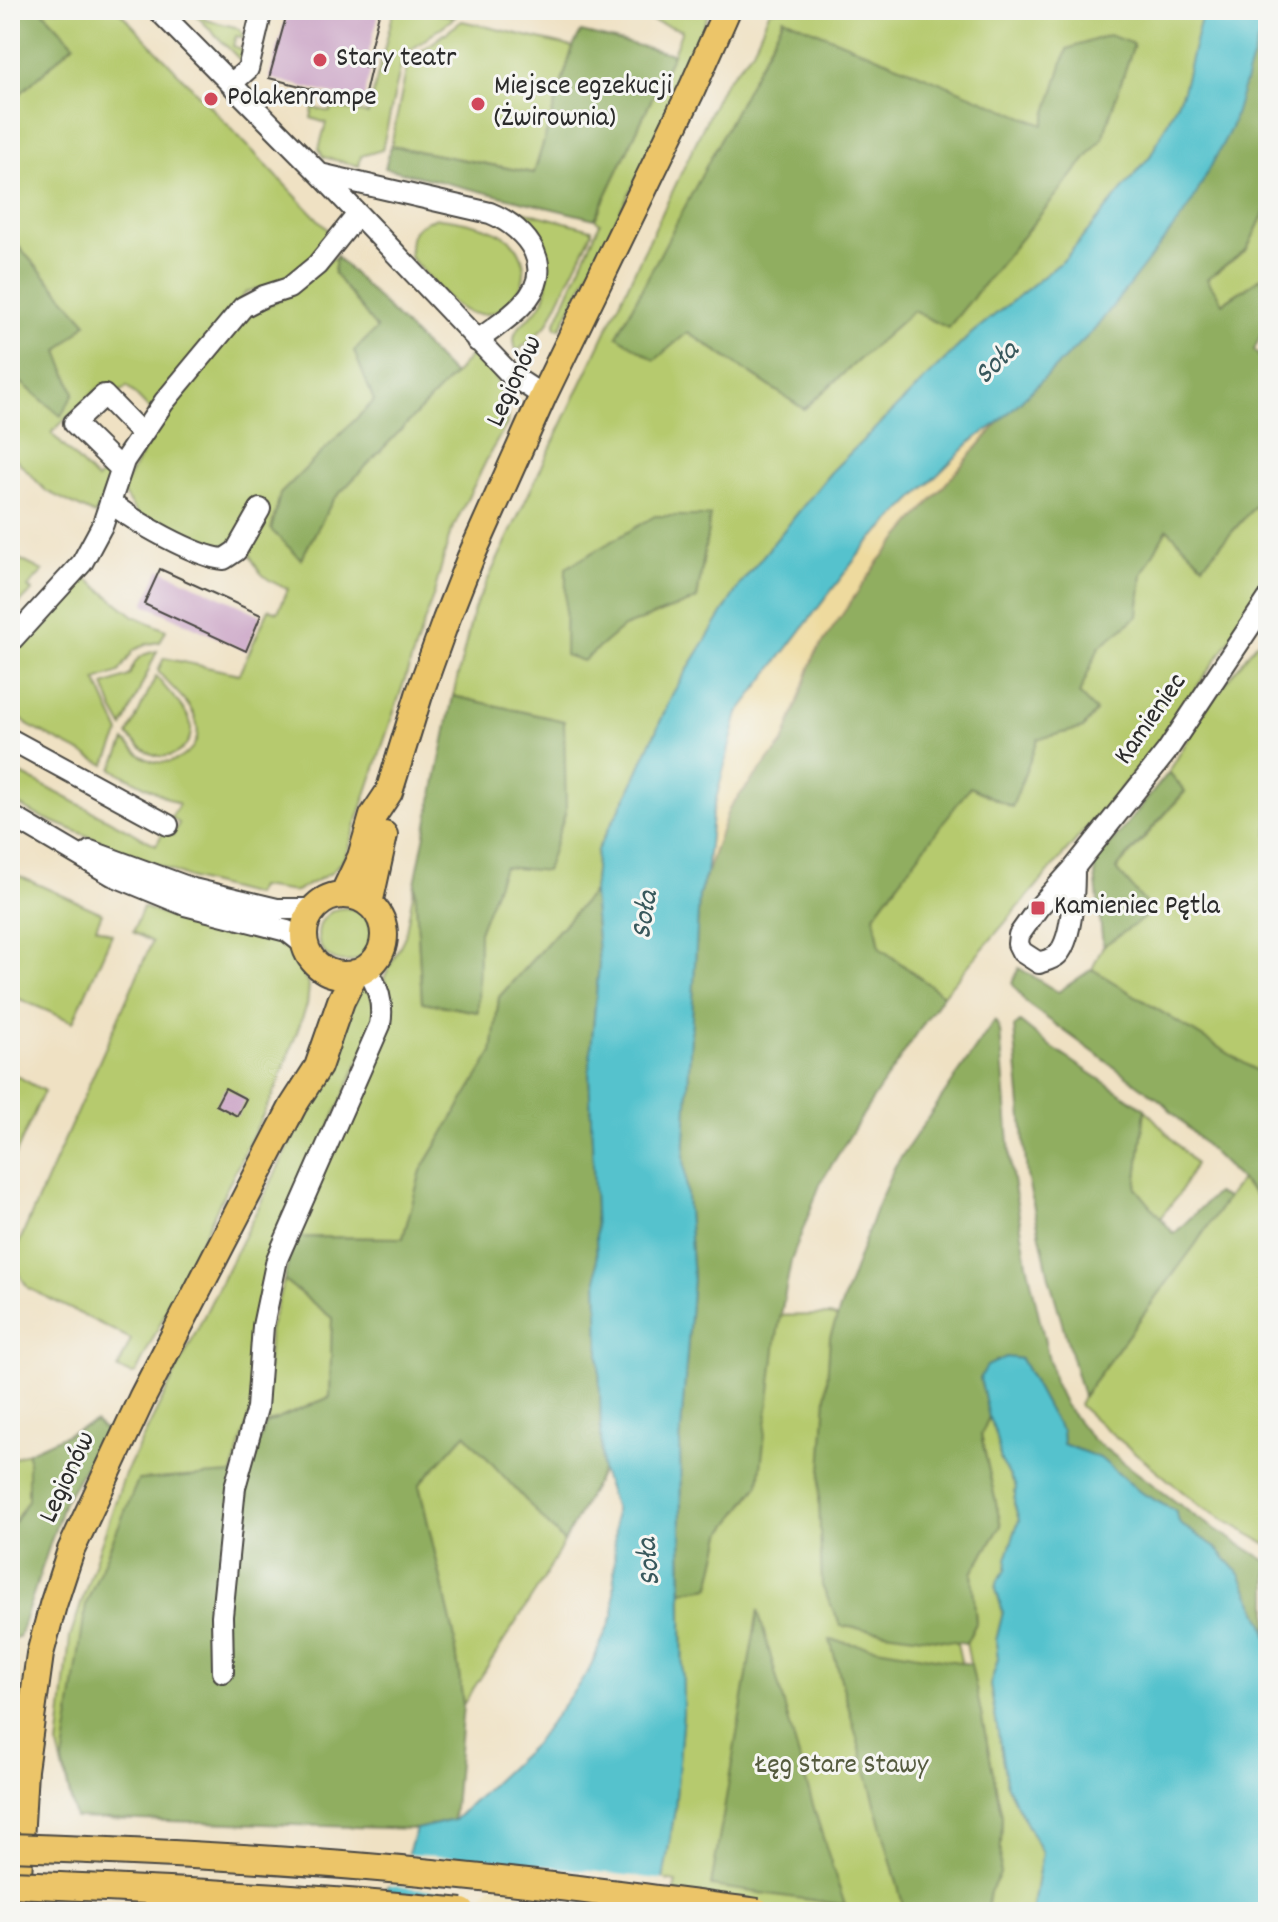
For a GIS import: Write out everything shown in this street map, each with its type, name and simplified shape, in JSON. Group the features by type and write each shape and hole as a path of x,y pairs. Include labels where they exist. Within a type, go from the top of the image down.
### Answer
{"main road":[{"name":"Legionów","path":"343,895 361,857 373,816 389,792 419,695 470,559 543,396 727,10"},
{"name":"Legionów","path":"369,904 389,816 389,792"},
{"path":"343,895 369,904 377,913 384,936 375,959 360,970 342,975 330,972 312,956 304,933 313,909 332,897 343,895"},
{"name":"Legionów","path":"293,1106 324,998 312,956"},
{"name":"Legionów","path":"15,1912 24,1770 40,1654 71,1550 142,1398 293,1106 318,1067 341,1001 360,970"},
{"path":"10,1847 202,1855 367,1867 530,1883 758,1912"},
{"path":"10,1884 334,1900 462,1912"}],"street":[{"path":"158,10 320,174 477,341 511,375 543,396"},
{"path":"231,84 248,69 262,10"},
{"path":"320,174 490,213 505,219 526,237 537,257 539,268 529,297 477,341"},
{"path":"10,642 82,563 103,524 124,461 164,402 243,307 289,288 317,265 358,214"},
{"path":"121,469 74,423 104,395 142,434"},
{"path":"110,502 128,517 213,558 224,559 236,551 260,509"},
{"name":"Kamieniec","path":"1074,868 1167,751 1268,599"},
{"path":"10,739 168,825"},
{"path":"10,815 112,875 185,905 287,931 312,956"},
{"path":"45,835 193,889 277,909 313,909"},
{"path":"223,1672 222,1616 235,1487 257,1408 263,1326 277,1259 382,1016 381,996 374,979 360,970"}],"green space":[{"path":"10,10 42,10 74,44 10,103"},
{"path":"42,10 118,10 332,234 285,281 246,292 150,410 127,386 116,396 103,384 51,433 97,480 108,468 113,473 95,515 46,491 10,453 10,373 61,415 74,393 58,351 87,323 10,237 10,103 74,44"},
{"path":"191,10 206,10 206,20 240,30 245,38 236,36 233,46 244,50 242,62"},
{"path":"394,10 418,10 455,17 403,56 382,150 361,156 359,166 323,157 319,149 326,123 311,118 313,108 330,112 331,107 368,114"},
{"path":"652,10 710,10 666,121 560,329 556,328 555,324 600,223 595,219 682,30 649,20"},
{"path":"770,10 1203,10 1183,91 1151,155 1064,260 972,333 831,472 741,583 673,693 629,792 597,850 593,892 499,997 492,1054 421,1171 403,1238 294,1237 392,1003 384,978 405,936 415,883 422,1002 477,1012 479,932 504,866 546,870 564,721 453,696 474,609 723,85 753,50","holes":["783,18 1044,126 913,311 804,409 687,332","710,516 697,599 623,627 583,661"]},
{"path":"784,18 1043,125 1067,49 1109,35 1134,44 1102,139 948,328 913,311 804,409 688,332 655,360 617,336"},
{"name":"Miejsce egzekucji (Żwirownia)","path":"462,21 573,47 534,173 391,146 408,61"},
{"path":"1263,26 1268,26 1268,211 1265,211 1247,249 1207,279 1223,303 1268,273 1268,319 1254,350 1268,367 1268,491 1203,565 1167,529 1142,574 1138,616 1099,647 1079,694 1096,711 1083,728 1038,739 1012,807 970,787 874,915 880,948 943,995 821,1182 791,1261 776,1341 759,1484 722,1534 710,1587 682,1591 680,1443 693,1278 684,1157 699,895 729,808 783,743 815,654 879,561 999,422 1094,330"},
{"path":"581,32 673,54 595,219 385,168 391,146 534,173 573,47"},
{"path":"518,210 592,229 592,233 547,325 517,352 514,344 516,331 540,306 547,278 541,236 535,225"},
{"path":"1265,211 1268,211 1268,273 1222,303 1207,279 1247,249"},
{"path":"437,218 489,229 513,243 521,256 524,270 522,283 507,305 482,314 461,309 410,257 410,241 414,231"},
{"path":"10,237 87,323 58,351 74,393 61,416 10,373"},
{"path":"336,256 334,273 377,329 354,351 375,401 280,494 301,559 333,500 474,351 491,367 508,406 507,424 450,534 435,590 345,857 331,873 295,892 259,887 255,895 192,879 39,816 10,800 10,768 156,845 164,831 173,835 179,823 171,818 179,804 112,769 125,741 143,757 156,762 174,761 188,752 196,739 196,721 185,700 158,671 164,658 239,674 269,609 278,612 288,589 263,575 249,552 268,511 229,544 210,547 137,514 121,490 165,415 246,317 289,295"},
{"path":"336,256 454,375 333,500 301,559 271,530 280,494 374,401 354,351 377,329 334,273"},
{"path":"1268,491 1268,585 1150,754 943,995 880,948 874,915 970,786 1012,807 1038,739 1083,728 1096,712 1079,694 1099,647 1138,616 1142,574 1167,528 1203,565"},
{"path":"655,516 710,516 697,599 623,627 583,661 565,655 566,568"},
{"path":"17,558 43,571 28,587 32,591 10,613 10,568"},
{"path":"85,577 134,616 166,630 160,642 134,650 119,672 96,680 120,733 105,765 29,726 10,709 10,657"},
{"path":"1268,628 1268,1078 1092,969 1103,946 1152,912 1116,870 1185,792 1169,772 1205,710"},
{"path":"157,651 123,727 104,685 129,676 138,658"},
{"path":"156,676 190,721 188,742 173,755 159,756 146,751 128,735"},
{"path":"453,696 564,721 566,811 546,871 504,867 479,932 478,1012 422,1002 415,883"},
{"path":"1169,772 1185,791 1116,869 1153,912 1103,946 1094,864"},
{"path":"10,872 102,913 96,927 112,934 73,1022 10,995"},
{"path":"593,892 599,964 589,1071 602,1471 564,1542 465,1434 419,1485 454,1635 463,1705 453,1820 416,1829 75,1818 63,1762 86,1604 138,1480 247,1473 266,1424 330,1397 332,1318 284,1280 294,1237 403,1238 421,1171 492,1053 499,997"},
{"path":"143,907 174,919 275,938 287,946 309,986 307,1005 277,1086 136,1373 132,1374 118,1369 131,1339 28,1288 11,1261 152,942 133,932"},
{"path":"345,908 364,916 372,935 364,954 345,962 326,954 318,935 326,916"},
{"path":"1019,968 1058,992 1092,969 1268,1078 1268,1207 1161,1101 1026,1003 1012,983"},
{"path":"370,985 377,1020 269,1265 251,1411 232,1474 63,1762 75,1818 58,1747 70,1638 125,1474 337,1050 353,998"},
{"path":"995,1020 1000,1031 1011,1168 1027,1263 1054,1382 1065,1405 1092,1439 1196,1517 1268,1562 1268,1639 1240,1574 1214,1546 1180,1524 1175,1511 1140,1492 1100,1458 1063,1444 1062,1431 1021,1359 997,1361 980,1378 989,1417 981,1435 1001,1526 972,1573 976,1623 966,1643 841,1626 822,1586 819,1501 830,1337 877,1206 895,1166"},
{"path":"1020,1022 1051,1047 1145,1109 1136,1188 1174,1234 1216,1193 1227,1198 1083,1396 1049,1277 1027,1176 1014,1027"},
{"path":"10,1069 44,1091 10,1167"},
{"path":"1145,1109 1195,1164 1179,1194 1160,1218 1136,1188"},
{"path":"1240,1180 1268,1207 1268,1545 1200,1506 1079,1405"},
{"path":"284,1280 332,1318 330,1397 266,1424 269,1330"},
{"name":"Łęg Stare Stawy","path":"830,1315 968,1361 977,1512 957,1643 1001,1842 1002,1816 966,1643 976,1623 972,1573 1001,1526 981,1435 989,1417 1001,1461 1016,1487 1014,1503 1019,1520 1006,1570 998,1580 996,1589 1003,1612 996,1641 998,1659 990,1685 1007,1786 1042,1853 1032,1912 668,1912 676,1882 663,1880 675,1809 683,1713 682,1591 710,1587 722,1534 755,1490 757,1316"},
{"path":"95,1422 106,1431 64,1502 19,1637 10,1639 10,1529 28,1500 28,1452"},
{"path":"465,1433 564,1542 463,1705 454,1635 419,1485"},
{"path":"28,1452 28,1500 10,1529 10,1460"},
{"path":"758,1610 810,1795 845,1905 711,1886"},
{"path":"830,1640 971,1664 1002,1816 1000,1874 990,1892 987,1912 905,1912"}],"sand":[{"path":"999,422 879,561 815,654 783,743 729,808 706,874 712,815 738,713 866,545 973,440"},
{"path":"491,1879 504,1881 567,1912 462,1912"}],"water":[{"name":"Soła","path":"1203,10 1267,10 1231,128 1189,208 1094,330 999,422 973,440 866,545 738,713 712,815 706,874 699,895 684,1157 693,1278 680,1443 683,1713 675,1809 663,1880 640,1905 613,1912 567,1912 504,1881 492,1879 462,1912 368,1912 405,1863 416,1829 454,1820 535,1743 588,1672 614,1614 615,1509 602,1471 589,1071 599,964 593,892 597,850 629,792 673,693 741,583 831,472 972,333 1064,260 1151,155 1183,91"},
{"path":"1006,1357 1021,1359 1062,1431 1063,1444 1100,1458 1140,1492 1175,1511 1180,1524 1214,1546 1240,1574 1264,1624 1268,1639 1267,1912 1032,1912 1042,1853 1007,1786 990,1685 998,1659 996,1641 1003,1612 996,1589 998,1580 1006,1570 1019,1520 1014,1503 1016,1487 1001,1461 980,1378 987,1366"}],"pier":[{"path":"404,1854 495,1860 667,1880 642,1908 630,1912 535,1901 503,1885 493,1884 483,1895 383,1885"}],"building":[{"name":"Stary teatr","path":"288,10 380,10 365,67 371,68 363,102 269,78"},
{"path":"160,569 261,615 246,651 144,604"},
{"path":"225,1088 246,1099 237,1116 216,1105"}],"place":[{"name":"Stary teatr","path":"320,60"},
{"name":"Polakenrampe","path":"211,99"},
{"name":"Miejsce egzekucji (Żwirownia)","path":"478,104"},
{"name":"Kamieniec Pętla","path":"1038,908"}]}
